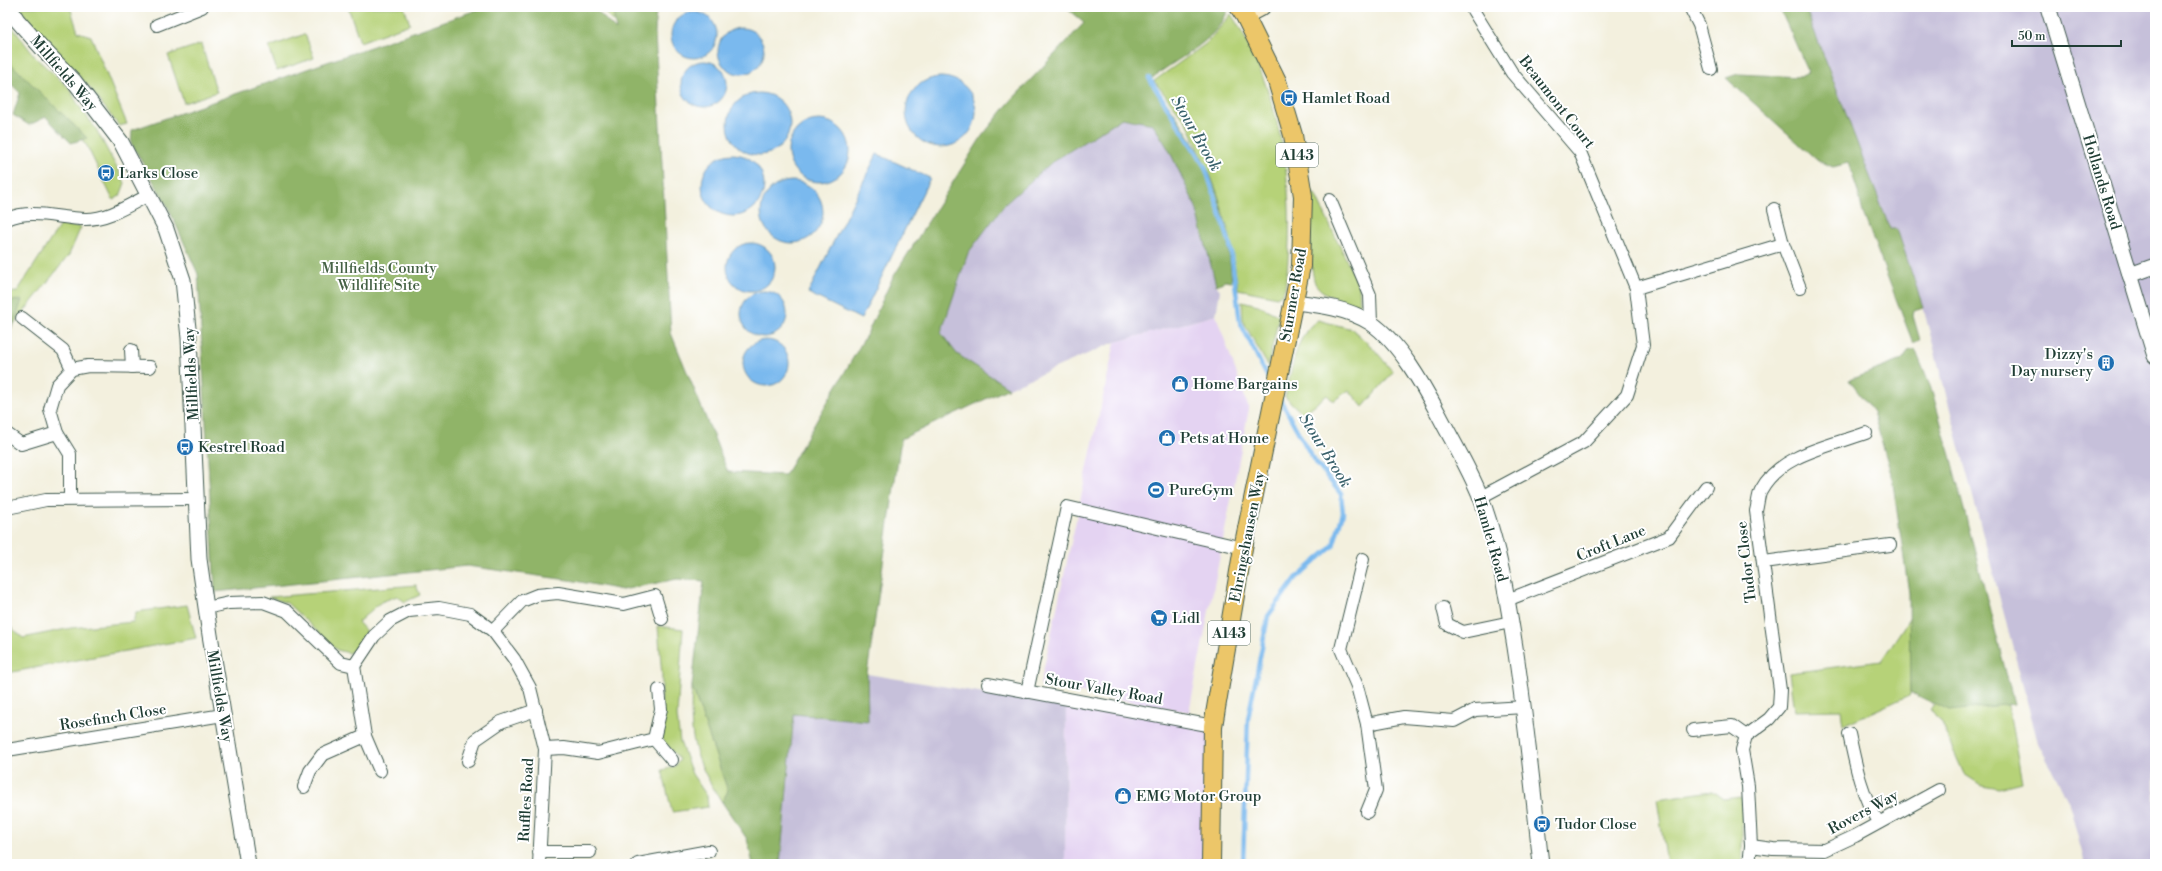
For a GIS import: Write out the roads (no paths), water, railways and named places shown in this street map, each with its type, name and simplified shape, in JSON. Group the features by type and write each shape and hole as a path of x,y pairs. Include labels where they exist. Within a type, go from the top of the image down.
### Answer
{"main road":[{"path":"1242,11 1262,7"},
{"name":"Sturmer Road","path":"1242,11 1277,81 1293,135 1303,196 1301,266 1278,378"},
{"name":"Ehringshausen Way","path":"1211,864 1214,726 1243,548 1278,378"}],"street":[{"name":"Millfields Way","path":"9,7 42,48 74,81 117,136 166,229 183,280 189,338 198,499 199,559 248,864"},
{"path":"157,25 202,7"},
{"name":"Beaumont Court","path":"1471,7 1512,73 1580,152 1636,288 1643,345 1627,395 1584,442 1480,497"},
{"path":"1690,7 1699,25 1710,69"},
{"name":"Hollands Road","path":"2048,7 2155,356"},
{"path":"7,219 29,213 87,219 110,215 149,195"},
{"path":"1330,200 1370,295 1371,323"},
{"path":"1774,209 1783,244 1800,288"},
{"path":"1636,288 1783,244"},
{"path":"2130,274 2155,266"},
{"name":"Hamlet Road","path":"1294,302 1326,306 1350,313 1371,323 1404,355 1432,402 1480,497 1496,546 1511,622 1524,707 1541,864"},
{"path":"22,318 63,350 72,368"},
{"path":"131,350 132,367"},
{"path":"70,500 70,454 57,433 50,409 57,385 72,368 88,366 150,367"},
{"path":"7,434 21,444 57,433"},
{"name":"Tudor Close","path":"1746,736 1768,719 1779,706 1780,690 1756,511 1761,490 1778,468 1802,456 1866,433"},
{"name":"Croft Lane","path":"1507,600 1579,574 1669,537 1706,488"},
{"path":"7,508 46,500 198,499"},
{"path":"1028,692 1067,507 1243,548"},
{"path":"1764,562 1890,545"},
{"path":"1363,559 1341,648 1357,686 1367,724 1376,790 1367,812"},
{"path":"493,630 522,601 537,595 558,593 624,604 655,596 662,619"},
{"path":"206,608 229,603 263,602 287,611 341,663 354,666 365,736 380,771"},
{"name":"Ruffles Road","path":"354,666 374,636 390,622 409,611 439,608 470,614 493,630 514,659 530,688 544,749 539,864"},
{"path":"1443,608 1447,624 1463,632 1511,622"},
{"name":"Stour Valley Road","path":"988,684 1214,726"},
{"path":"659,690 661,709 654,739 672,760"},
{"path":"1367,724 1404,717 1454,721 1476,710 1524,707"},
{"path":"468,761 475,740 501,722 536,710"},
{"name":"Rosefinch Close","path":"7,750 224,715"},
{"path":"1693,730 1732,726 1746,736 1742,750 1748,786 1751,846 1749,864"},
{"path":"1849,734 1859,783 1867,803 1878,822"},
{"path":"304,787 310,771 322,755 365,736"},
{"name":"Ruffles Road","path":"544,749 564,748 598,753 654,739"},
{"name":"Rovers Way","path":"1751,846 1773,849 1825,850 1939,790"},
{"path":"638,864 672,861 709,851"},
{"name":"Ruffles Road","path":"539,852 590,852"}],"water":[{"path":"689,12 699,12 707,16 713,22 717,30 717,40 713,48 707,54 699,58 689,58 681,54 675,48 671,40 671,30 675,22 681,16"},
{"path":"736,28 746,28 754,32 760,38 764,46 764,56 760,64 754,70 746,74 736,74 728,70 722,64 718,56 718,46 722,38 728,32"},
{"path":"709,61 721,67 726,75 726,93 721,101 713,106 699,107 687,101 682,93 681,79 687,67 695,62"},
{"path":"934,77 948,77 961,83 970,92 976,105 974,125 966,137 948,147 934,147 921,141 912,132 906,119 906,105 912,92 921,83"},
{"path":"759,93 776,98 781,102 785,107 790,124 785,141 781,146 776,150 759,155 742,150 737,146 733,141 728,124 733,107 737,102 742,98"},
{"path":"819,120 831,122 841,129 848,139 850,151 848,163 841,173 831,180 819,182 807,180 797,173 790,163 788,151 790,139 797,129 807,122"},
{"path":"733,154 745,156 755,163 762,173 764,185 762,197 755,207 745,214 733,216 721,214 711,207 704,197 702,185 704,173 711,163 721,156"},
{"path":"877,154 930,178 861,319 808,293"},
{"path":"792,181 804,183 814,190 821,200 823,212 821,224 814,234 804,241 792,243 780,241 770,234 763,224 761,212 763,200 770,190 780,183"},
{"path":"751,243 760,245 768,250 773,258 775,267 773,276 768,284 760,289 751,291 742,289 734,284 729,276 727,267 729,258 734,250 742,245"},
{"path":"760,291 768,291 777,295 783,301 787,314 783,327 777,333 768,337 760,337 751,333 745,327 741,318 741,310 745,301 751,295"},
{"path":"762,340 770,340 779,344 785,350 789,363 785,376 779,382 770,386 762,386 753,382 747,376 743,367 743,359 747,350 753,344"}],"waterway":[{"name":"Stour Brook","path":"1149,78 1205,167 1230,244 1240,322 1271,384"},
{"name":"Stour Brook","path":"1243,864 1248,719 1268,616 1297,577 1333,546 1343,513 1341,494 1313,459 1280,399"}],"place":[{"name":"Hamlet Road","path":"1289,98"},
{"name":"Larks Close","path":"106,173"},
{"name":"Dizzy's Day nursery","path":"2106,363"},
{"name":"Home Bargains","path":"1180,384"},
{"name":"Pets at Home","path":"1167,438"},
{"name":"Kestrel Road","path":"185,447"},
{"name":"PureGym","path":"1156,490"},
{"name":"Lidl","path":"1159,618"},
{"name":"EMG Motor Group","path":"1123,796"},
{"name":"Tudor Close","path":"1542,824"}],"park label":[{"name":"Millfields County Wildlife Site","path":"379,276"}]}
